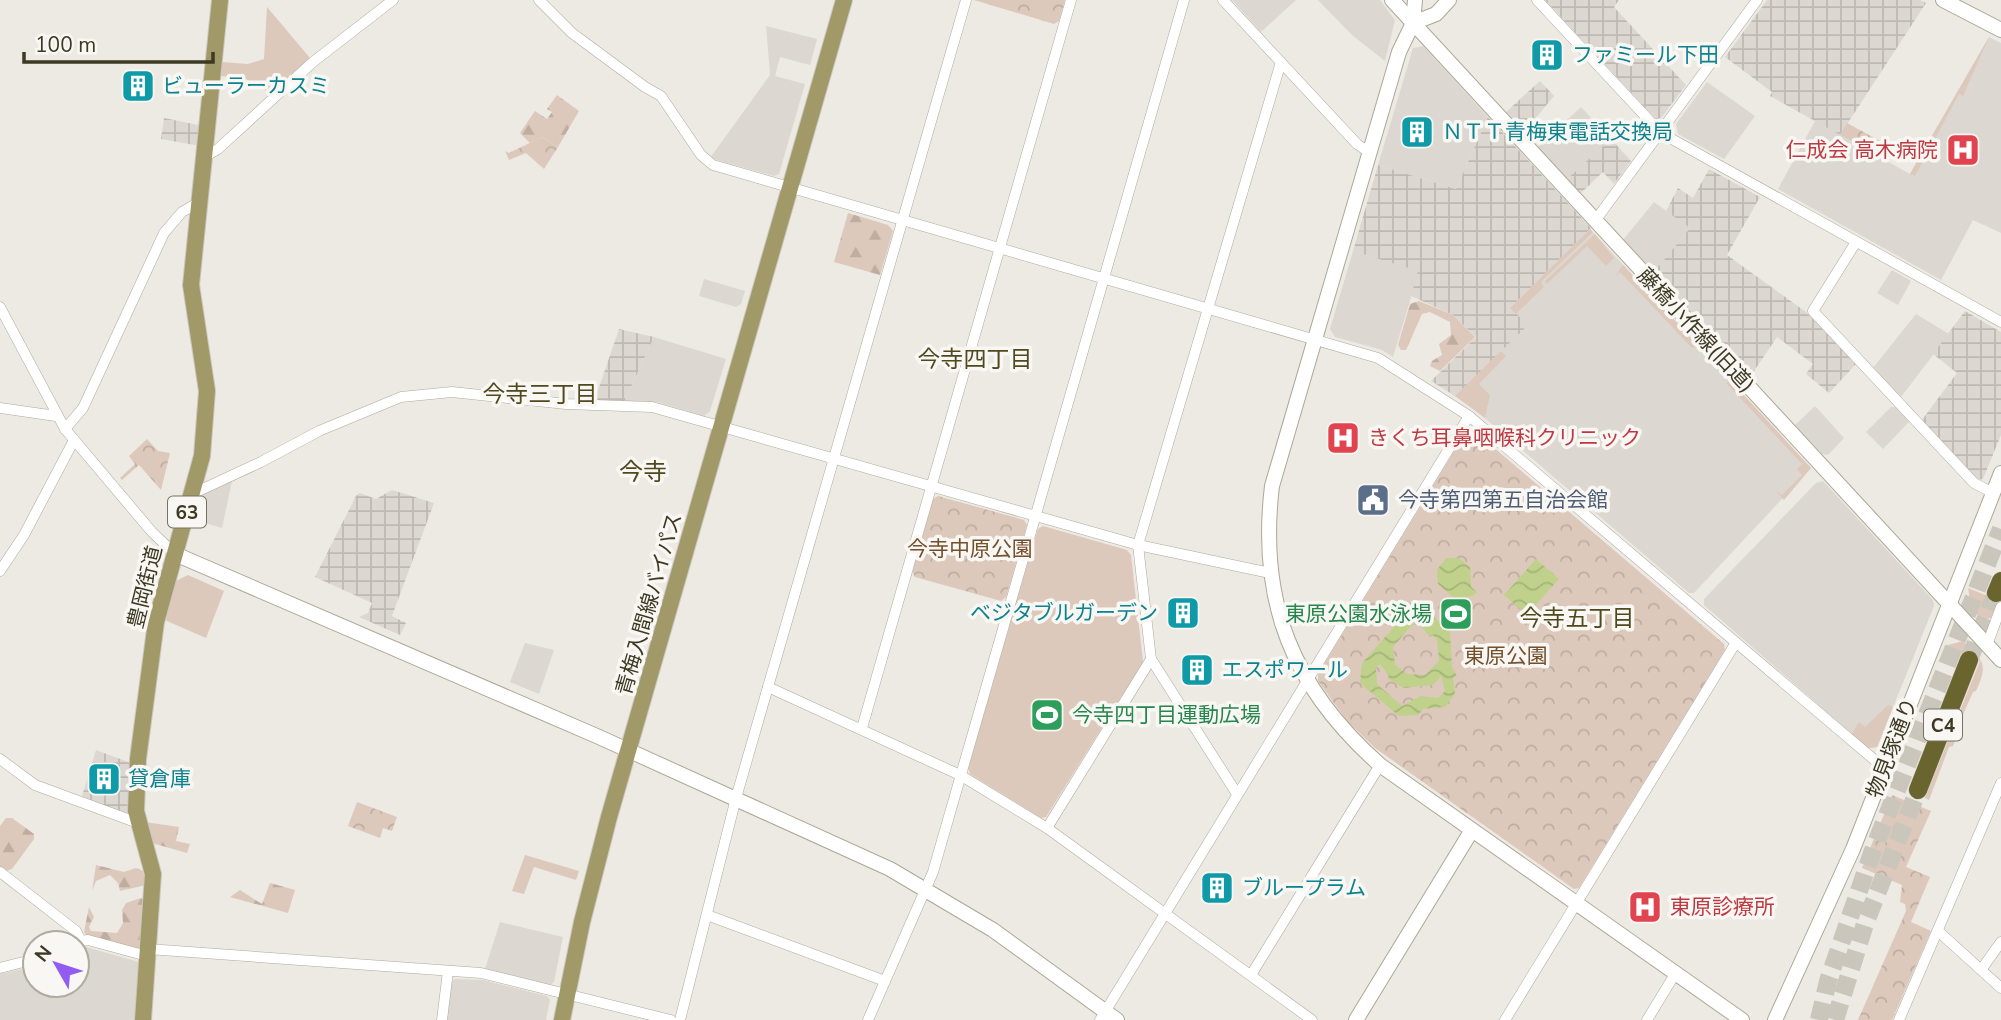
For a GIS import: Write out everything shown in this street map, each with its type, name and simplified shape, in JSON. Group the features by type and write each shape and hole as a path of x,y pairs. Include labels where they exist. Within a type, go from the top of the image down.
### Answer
{"highway":[{"name":"C4","path":"1918,790 1969,660"}],"main road":[{"name":"豊岡街道","path":"143,1020 152,868 138,823 135,785 156,622 202,456 207,402 206,377 191,285 220,0"},
{"name":"青梅入間線バイパス","path":"562,1020 582,922 628,750 844,0"}],"street":[{"path":"206,156 218,149 313,62 393,0"},
{"path":"539,0 572,33 661,96 706,162 1378,358 1469,416 1884,768"},
{"path":"680,1020 736,798 965,0"},
{"path":"862,729 1071,0"},
{"path":"868,1020 927,889 1184,0"},
{"path":"1223,0 1357,144 1370,153"},
{"name":"藤橋小作線(旧道)","path":"1392,0 2001,660"},
{"path":"1415,0 1413,23 1405,36 1272,486 1268,547 1270,573 1284,633 1306,681 1344,732 1380,765 1741,1020"},
{"path":"1413,23 1436,14 1449,0"},
{"path":"1537,0 1661,133 2001,323"},
{"path":"1595,221 1757,0"},
{"path":"1943,0 2001,30"},
{"path":"1237,794 1151,659 1138,545 1281,62"},
{"path":"65,429 83,408 164,233 182,212 201,201"},
{"path":"1856,242 1813,311 1974,483 1993,493"},
{"path":"0,307 65,429 175,554 628,750 862,855 927,889 1017,947 1102,1016 1117,1020"},
{"path":"192,494 329,427 401,397 452,392 566,404 652,407 1138,545 1270,573"},
{"path":"0,408 56,416"},
{"path":"1102,1016 1469,416"},
{"path":"0,571 24,535 74,440"},
{"name":"物見塚通り","path":"1775,1020 1831,901 2001,472"},
{"path":"1987,645 1999,593"},
{"path":"1505,1020 1735,644"},
{"path":"1047,828 1151,659"},
{"path":"768,687 960,775 1047,828 1312,1020"},
{"path":"0,759 42,788 138,823"},
{"path":"1251,975 1380,765"},
{"path":"1899,1020 2001,783"},
{"path":"1993,802 2001,809"},
{"path":"1356,1020 1472,830"},
{"path":"0,872 73,929"},
{"path":"707,915 885,981"},
{"path":"1938,932 2001,988"},
{"path":"91,941 148,952 487,974 670,1020"},
{"path":"1981,970 2001,942"},
{"path":"0,968 21,963"},
{"path":"442,1020 448,971"},
{"path":"1647,1020 1675,974"}],"shaded area":[{"path":"1232,0 1296,0 1261,32"},
{"path":"1318,0 1380,0 1395,20 1385,61 1352,35"},
{"path":"1545,0 1619,0 1614,7 1686,85 1661,118 1656,119"},
{"path":"1767,0 1920,0 1926,3 1840,135 1770,96 1772,92 1725,57"},
{"path":"766,26 817,39 810,65 780,57 775,76 805,84 779,174 774,176 710,158 770,75"},
{"name":"仁成会 高木病院","path":"1989,37 2001,43 2001,233 1973,220 1941,280 1778,189 1815,121 1910,174"},
{"path":"1423,46 1488,117 1456,189 1378,165 1413,48"},
{"path":"1540,81 1554,96 1524,132 1506,112"},
{"path":"1707,82 1755,116 1724,159 1678,134 1676,124"},
{"path":"1581,107 1611,139 1567,179 1538,147"},
{"path":"1488,117 1591,228 1511,307 1527,326 1455,396 1431,381 1476,337 1453,315 1411,296 1418,271 1353,251 1378,165 1456,189"},
{"path":"164,118 203,126 200,146 161,139"},
{"path":"1611,139 1631,161 1614,184 1603,172 1581,193 1567,179"},
{"path":"1709,169 1760,197 1727,255 1806,312 1856,364 1829,393 1806,374 1813,364 1777,337 1750,377 1653,273 1690,228 1666,211 1678,188 1693,198"},
{"path":"1654,202 1690,228 1653,273 1623,240"},
{"path":"1590,229 1811,468 1694,593 1689,593 1472,407 1455,396 1510,308"},
{"path":"1353,251 1419,271 1393,357 1382,350 1335,337 1330,329"},
{"path":"1892,270 1911,281 1898,305 1877,293"},
{"path":"704,279 745,291 741,304 736,307 699,296"},
{"path":"1965,311 2001,332 2001,435 1983,479 1978,480 1922,420 1957,373 1933,354"},
{"path":"1916,314 1949,334 1901,397 1873,368"},
{"path":"619,329 654,337 624,402 594,402"},
{"path":"654,337 726,359 710,411 704,416 657,402 624,402"},
{"path":"1815,406 1844,438 1828,455 1822,454 1795,425"},
{"path":"1891,407 1896,407 1909,422 1883,449 1866,432"},
{"path":"232,481 222,528 192,519 199,496"},
{"path":"1823,481 1933,600 1934,606 1877,747 1868,748 1704,605 1704,599 1816,483"},
{"path":"392,490 434,503 392,616 406,623 400,635 359,617 368,613 372,603 315,577 356,496 360,493 376,499"},
{"path":"525,643 554,650 539,694 510,682"},
{"path":"96,750 131,763 129,811 123,814 82,796"},
{"path":"500,922 563,937 554,982 550,985 485,969"},
{"path":"91,948 139,962 135,1020 0,1020 0,974 21,969 21,999 91,999"},
{"path":"455,979 483,980 547,996 550,1000 546,1020 445,1020 450,983"}],"green space":[{"path":"974,0 1065,0 1059,21 1054,24"},
{"path":"267,7 310,58 272,94 244,78 221,76 222,62 248,64 264,59"},
{"path":"1989,37 1963,96 1959,94 1915,176 1910,174"},
{"path":"557,95 579,111 558,147 542,137 530,143 520,133 535,111 547,119 552,112 547,109"},
{"path":"1847,123 1889,146 1883,158 1840,135"},
{"path":"542,137 558,147 544,169 526,153 509,160 505,151 509,153"},
{"path":"848,213 888,225 893,231 880,275 834,262"},
{"path":"1590,229 1593,232 1541,282 1544,287 1516,314 1510,308"},
{"path":"1595,234 1614,258 1606,266 1587,246 1547,284 1545,281"},
{"path":"1623,265 1697,344 1692,348 1620,272 1614,277"},
{"path":"1419,301 1453,315 1475,337 1440,371 1430,366 1432,361 1442,355 1439,344 1451,335 1450,322 1430,312 1422,314 1406,350 1401,350 1398,345 1410,304"},
{"path":"1501,351 1506,356 1479,384 1490,395 1485,418 1455,396"},
{"path":"1730,380 1811,468 1784,500 1775,490 1782,495 1802,475 1797,469 1802,464 1726,383"},
{"name":"東原公園","path":"1472,429 1724,644 1725,650 1579,888 1574,889 1375,748 1347,721 1318,681 1318,674 1467,430"},
{"path":"147,439 158,451 170,453 161,490 139,465 122,480 120,478 135,464 129,456"},
{"name":"今寺中原公園","path":"938,496 1024,520 1027,525 1006,597 1001,601 915,577 912,571 933,499"},
{"name":"今寺四丁目運動広場","path":"1043,526 1127,550 1131,555 1143,662 1046,817 1041,818 970,774 968,768 1031,551 1038,529"},
{"path":"188,575 224,591 206,638 167,621 164,616 174,582"},
{"path":"1968,588 1998,600 1991,618 1982,620 1971,607"},
{"path":"1963,641 1982,663 1982,674 1961,719 1963,722 1953,746 1949,747 1929,800 1925,798 1980,661 1944,646"},
{"path":"1888,705 1893,707 1877,747 1868,748 1852,734 1859,722 1865,727"},
{"path":"1892,795 1931,811 1906,867 1930,877 1911,922 1931,931 1892,1020 1858,1020 1906,911 1905,904 1900,902 1902,885 1862,868"},
{"path":"357,802 397,817 392,831 383,828 380,838 348,826"},
{"path":"6,818 12,818 34,834 34,839 12,869 6,871 0,867 0,826"},
{"path":"145,822 179,827 176,841 190,844 187,853 152,843"},
{"path":"525,855 579,871 576,880 534,867 524,894 512,891"},
{"path":"96,865 124,872 136,868 143,871 146,885 120,891 118,883 110,875 96,881 92,891"},
{"path":"270,883 295,890 288,913 230,897 240,890 262,904"},
{"path":"141,898 146,901 139,949 91,937 91,931 117,933 123,923 122,910 126,903"},
{"path":"89,907 94,917 90,929 85,929"}],"water":[{"path":"1446,558 1459,558 1470,567 1471,587 1477,592 1473,596 1454,598 1438,584 1437,570"},
{"path":"1536,559 1559,579 1527,615 1504,595"},
{"path":"1417,601 1450,632 1452,667 1457,676 1453,677 1455,694 1445,707 1423,709 1418,715 1399,716 1360,683 1362,663","holes":["1412,625 1420,625 1430,637 1432,635 1437,639 1439,661 1425,675 1407,674 1395,665 1393,647","1380,664 1389,676 1387,678 1404,688 1433,685 1441,676 1445,691 1438,698 1421,696 1402,706 1377,684 1376,668"]}],"tunnel":[{"path":"1819,1020 1828,981 1872,853 2001,529"},
{"path":"1969,660 1996,593"},
{"path":"1835,1020 1865,924 1918,790"}],"place":[{"name":"ファミール下田","path":"1547,55"},
{"name":"ビューラーカスミ","path":"138,86"},
{"name":"ＮＴＴ青梅東電話交換局","path":"1417,132"},
{"name":"仁成会 高木病院","path":"1963,150"},
{"name":"きくち耳鼻咽喉科クリニック","path":"1343,438"},
{"name":"今寺第四第五自治会館","path":"1373,500"},
{"name":"ベジタブルガーデン","path":"1183,613"},
{"name":"東原公園水泳場","path":"1456,614"},
{"name":"エスポワール","path":"1197,670"},
{"name":"今寺四丁目運動広場","path":"1047,715"},
{"name":"貸倉庫","path":"104,779"},
{"name":"ブループラム","path":"1217,888"},
{"name":"東原診療所","path":"1645,907"}],"district":[{"name":"今寺四丁目","path":"975,359"},
{"name":"今寺三丁目","path":"540,394"},
{"name":"今寺","path":"643,472"},
{"name":"今寺五丁目","path":"1577,618"}]}
